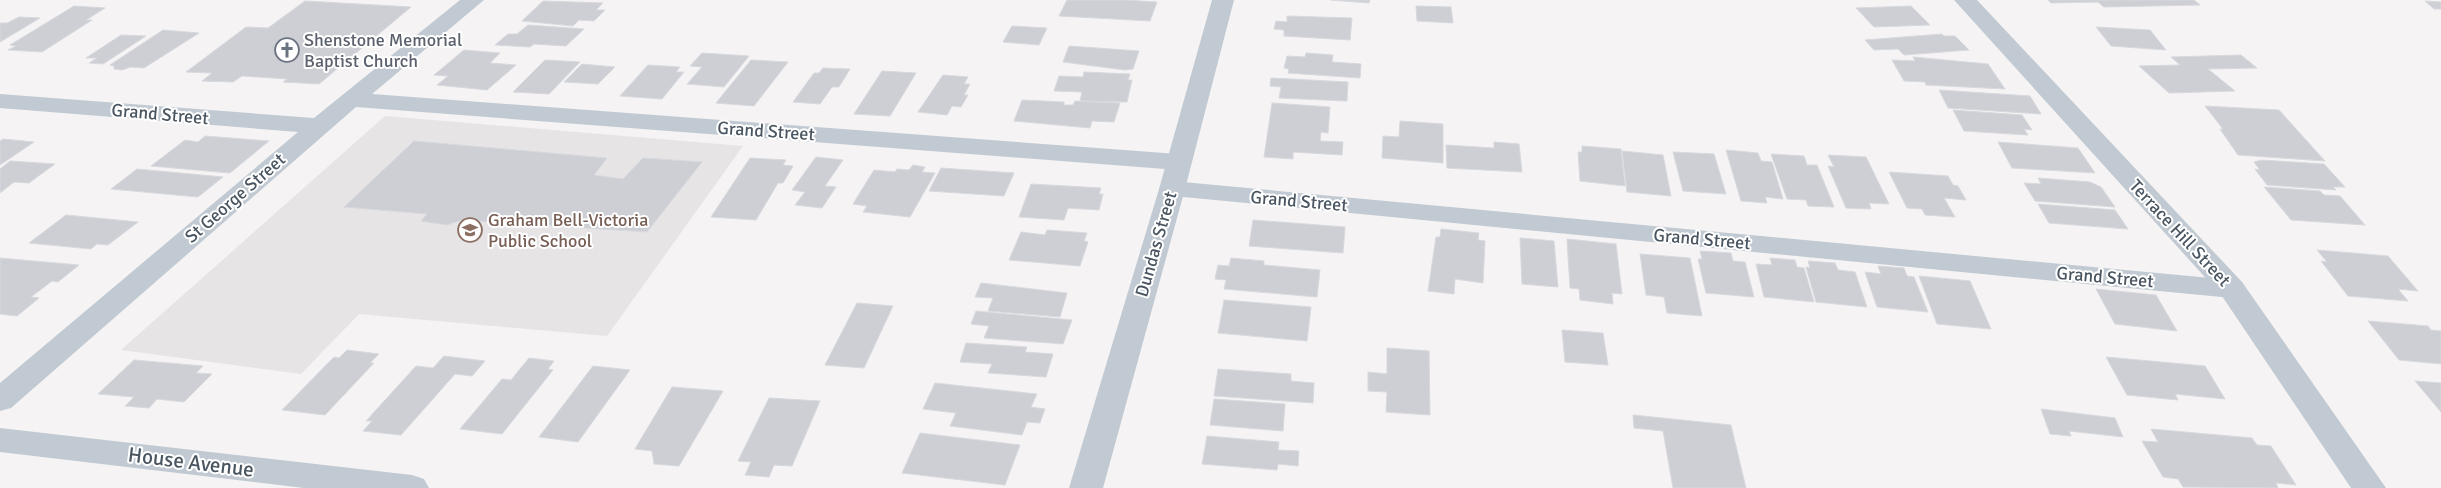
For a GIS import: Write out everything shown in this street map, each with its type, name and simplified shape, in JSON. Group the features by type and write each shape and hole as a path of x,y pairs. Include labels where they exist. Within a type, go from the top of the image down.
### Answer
{"street":[{"name":"St George Street","path":"0,400 319,126 473,0"},
{"name":"Dundas Street","path":"1086,488 1223,0"},
{"name":"Terrace Hill Street","path":"1965,0 2232,289 2369,488"},
{"name":"Grand Street","path":"353,100 1175,176 2232,289"},
{"name":"Grand Street","path":"0,101 319,126"},
{"name":"House Avenue","path":"0,440 412,488"}],"shaded area":[{"name":"Graham Bell-Victoria Public School","path":"385,116 743,146 607,336 359,314 301,374 121,350"}],"building":[{"path":"1067,0 1157,2 1150,21 1059,16"},
{"path":"1331,0 1370,0 1369,3"},
{"path":"2048,0 2194,0 2200,5 2104,7 2098,2 2051,3"},
{"name":"Shenstone Memorial Baptist Church","path":"305,1 411,7 319,84 283,82 287,79 242,76 233,82 202,81 212,73 186,72 246,27 268,28"},
{"path":"543,1 603,3 596,10 605,10 594,21 579,20 573,26 522,21"},
{"path":"2425,1 2441,2 2441,9 2434,9"},
{"path":"74,6 105,8 86,20 92,20 42,52 8,50 16,46 10,45"},
{"path":"1416,6 1451,7 1453,23 1417,21"},
{"path":"1911,6 1930,25 1874,27 1856,8"},
{"path":"1287,16 1352,18 1350,40 1284,36 1284,30 1274,29 1276,21 1287,22"},
{"path":"19,17 40,18 0,42 0,23 7,23"},
{"path":"528,25 584,29 566,46 534,44 530,47 495,45 508,34 517,34"},
{"path":"1012,26 1047,28 1039,45 1003,42"},
{"path":"2096,27 2150,30 2166,50 2111,46"},
{"path":"163,30 199,33 144,68 131,67 122,70 114,69 114,66 110,65"},
{"path":"1942,34 1944,36 1955,36 1969,50 1904,55 1898,49 1874,50 1865,40"},
{"path":"121,35 146,36 103,64 89,63 97,58 86,58"},
{"path":"1069,46 1139,51 1133,69 1125,70 1063,62"},
{"path":"464,50 500,53 490,63 516,65 487,90 437,85 448,76 434,75"},
{"path":"702,53 749,56 724,87 687,84 702,67 690,66"},
{"path":"1306,53 1333,55 1332,62 1361,64 1360,78 1288,73 1289,69 1284,68 1287,56 1305,57"},
{"path":"2241,55 2257,68 2208,69 2235,91 2169,93 2139,66 2180,65 2171,57"},
{"path":"1913,57 1988,64 2005,89 1926,85 1925,82 1904,81 1892,60 1915,61"},
{"path":"545,60 580,62 549,94 513,92"},
{"path":"751,60 788,62 754,106 716,103"},
{"path":"582,64 615,67 598,84 564,82"},
{"path":"648,65 680,67 676,72 684,72 662,99 620,96"},
{"path":"823,68 850,69 839,87 832,87 820,104 793,102 814,73 819,73"},
{"path":"882,71 916,73 890,116 854,114"},
{"path":"1084,72 1130,74 1128,80 1132,80 1127,102 1080,101 1082,92 1054,91 1059,76 1083,77"},
{"path":"943,75 968,77 964,84 970,84 964,95 968,95 961,107 952,106 947,115 918,112"},
{"path":"1271,78 1348,82 1347,101 1279,98 1281,87 1270,86"},
{"path":"1939,90 2030,96 2041,114 1948,108"},
{"path":"1022,100 1064,102 1064,105 1073,105 1075,101 1120,103 1114,122 1092,121 1090,128 1014,121"},
{"path":"1272,103 1330,107 1328,133 1321,132 1320,141 1343,142 1342,155 1293,152 1293,159 1264,157"},
{"path":"2205,106 2279,110 2325,161 2238,155 2220,129 2223,129"},
{"path":"1953,110 2022,115 2032,130 2024,129 2028,135 1964,131"},
{"path":"1400,121 1443,124 1443,163 1382,158 1383,136 1399,137"},
{"path":"205,136 269,141 230,173 151,166 185,140 198,142"},
{"path":"3,139 34,142 0,165 0,141"},
{"path":"414,141 607,158 594,175 623,179 643,158 702,162 647,232 462,220 447,225 421,221 427,214 344,207"},
{"path":"1494,142 1519,144 1522,172 1447,168 1446,145 1494,148"},
{"path":"1998,142 2078,148 2095,173 2012,168"},
{"path":"1582,146 1621,149 1625,186 1580,181 1578,152 1582,152"},
{"path":"1726,150 1758,153 1761,161 1772,162 1783,199 1765,197 1767,203 1741,201"},
{"path":"1622,151 1663,155 1671,196 1627,192"},
{"path":"1673,152 1714,154 1726,194 1683,191"},
{"path":"1771,154 1804,156 1807,165 1817,165 1834,207 1808,206 1806,200 1787,199"},
{"path":"1828,155 1866,157 1889,204 1869,203 1871,209 1846,208 1828,166 1834,167"},
{"path":"816,157 843,160 825,186 836,187 822,208 795,205 805,192 792,190"},
{"path":"750,158 786,160 783,165 793,166 783,183 778,183 756,220 711,217"},
{"path":"2262,160 2324,164 2345,187 2333,187 2336,190 2267,185 2255,169 2260,170 2254,162"},
{"path":"10,161 55,164 29,183 14,182 0,193 0,169"},
{"path":"913,165 925,167 922,172 935,173 910,217 863,212 867,206 853,204 874,170 895,172 897,169 909,170"},
{"path":"941,168 1014,173 1004,196 929,191"},
{"path":"137,169 223,177 198,197 111,189"},
{"path":"1889,172 1948,176 1953,185 1958,186 1966,200 1944,198 1955,217 1925,215 1922,209 1907,208"},
{"path":"2038,178 2090,182 2101,187 2115,207 2035,201 2024,183 2041,184"},
{"path":"1031,184 1101,188 1099,194 1103,194 1099,210 1068,208 1064,220 1019,217"},
{"path":"2264,187 2320,191 2324,195 2340,196 2365,225 2291,220"},
{"path":"2038,204 2115,210 2128,229 2049,223"},
{"path":"66,215 138,222 108,245 97,244 91,249 29,243"},
{"path":"1253,220 1345,227 1343,253 1249,246"},
{"path":"1441,229 1479,233 1478,240 1485,241 1483,283 1455,279 1454,294 1428,291 1436,237 1440,237"},
{"path":"1047,230 1087,233 1084,241 1088,242 1080,266 1009,260 1021,232 1045,235"},
{"path":"1520,238 1554,241 1558,287 1522,284"},
{"path":"1567,239 1616,244 1622,294 1612,293 1613,304 1580,300 1579,289 1570,288"},
{"path":"2317,250 2388,256 2418,291 2398,289 2408,301 2348,296 2321,261 2327,262"},
{"path":"1700,251 1731,253 1733,261 1745,262 1754,297 1706,293 1698,259 1702,259"},
{"path":"1640,254 1690,258 1702,316 1667,313 1664,297 1646,295"},
{"path":"0,258 79,265 58,282 52,281 31,297 39,298 17,316 0,314"},
{"path":"1231,258 1264,261 1264,265 1320,270 1317,297 1224,289 1226,280 1215,279 1218,265 1229,266"},
{"path":"1770,258 1795,260 1797,267 1804,268 1814,302 1764,297 1756,264 1772,265"},
{"path":"1808,261 1835,263 1838,270 1855,272 1867,307 1816,302 1806,267 1810,268"},
{"path":"1878,266 1904,268 1907,276 1914,277 1928,312 1877,307 1865,272 1881,274"},
{"path":"1919,276 1970,281 1991,329 1937,324"},
{"path":"981,283 1067,293 1060,317 988,311 993,298 975,297"},
{"path":"2096,289 2156,295 2177,331 2115,324"},
{"path":"1224,300 1311,307 1307,341 1218,333"},
{"path":"857,303 893,306 864,368 825,365"},
{"path":"976,311 1072,320 1063,344 984,338 989,326 971,324"},
{"path":"2368,321 2428,326 2431,330 2441,331 2441,364 2399,360"},
{"path":"1562,330 1603,333 1608,365 1565,362"},
{"path":"966,343 1027,347 1025,352 1053,354 1046,377 988,373 992,364 960,362"},
{"path":"1387,348 1429,351 1430,415 1386,412 1387,392 1368,391 1368,372 1387,374"},
{"path":"347,350 379,354 370,363 374,363 325,415 282,410 334,357 339,358"},
{"path":"444,356 485,361 472,376 455,374 401,435 363,431 372,421 366,421 416,366 433,368"},
{"path":"2106,357 2205,366 2225,399 2175,394 2178,400 2127,395"},
{"path":"529,358 554,361 548,369 553,370 502,434 460,429 502,379 511,380"},
{"path":"134,360 203,366 196,373 212,374 184,402 157,399 149,408 125,406 134,397 98,394"},
{"path":"593,366 630,370 578,442 539,437"},
{"path":"1218,369 1291,374 1291,381 1314,383 1313,403 1214,396"},
{"path":"2415,381 2441,383 2441,412"},
{"path":"935,383 1037,394 1031,407 1045,409 1040,423 1027,422 1022,435 950,426 956,413 923,409"},
{"path":"672,387 723,391 679,466 654,464 652,451 635,449"},
{"path":"769,398 820,401 792,466 774,465 769,477 745,475 751,462 738,461"},
{"path":"1214,399 1285,404 1283,431 1210,425"},
{"path":"2041,409 2115,418 2123,437 2069,431 2071,436 2050,434"},
{"path":"1633,415 1731,425 1746,488 1673,488 1663,431 1634,428"},
{"path":"2151,429 2252,438 2257,445 2271,446 2296,485 2276,483 2278,488 2183,487 2178,479 2163,477 2142,441 2158,442"},
{"path":"920,433 1020,445 1005,485 902,473"},
{"path":"1207,436 1279,442 1278,450 1299,451 1298,466 1278,464 1277,470 1202,464"}],"place":[{"name":"Shenstone Memorial Baptist Church","path":"287,50"},
{"name":"Graham Bell-Victoria Public School","path":"470,230"}]}
